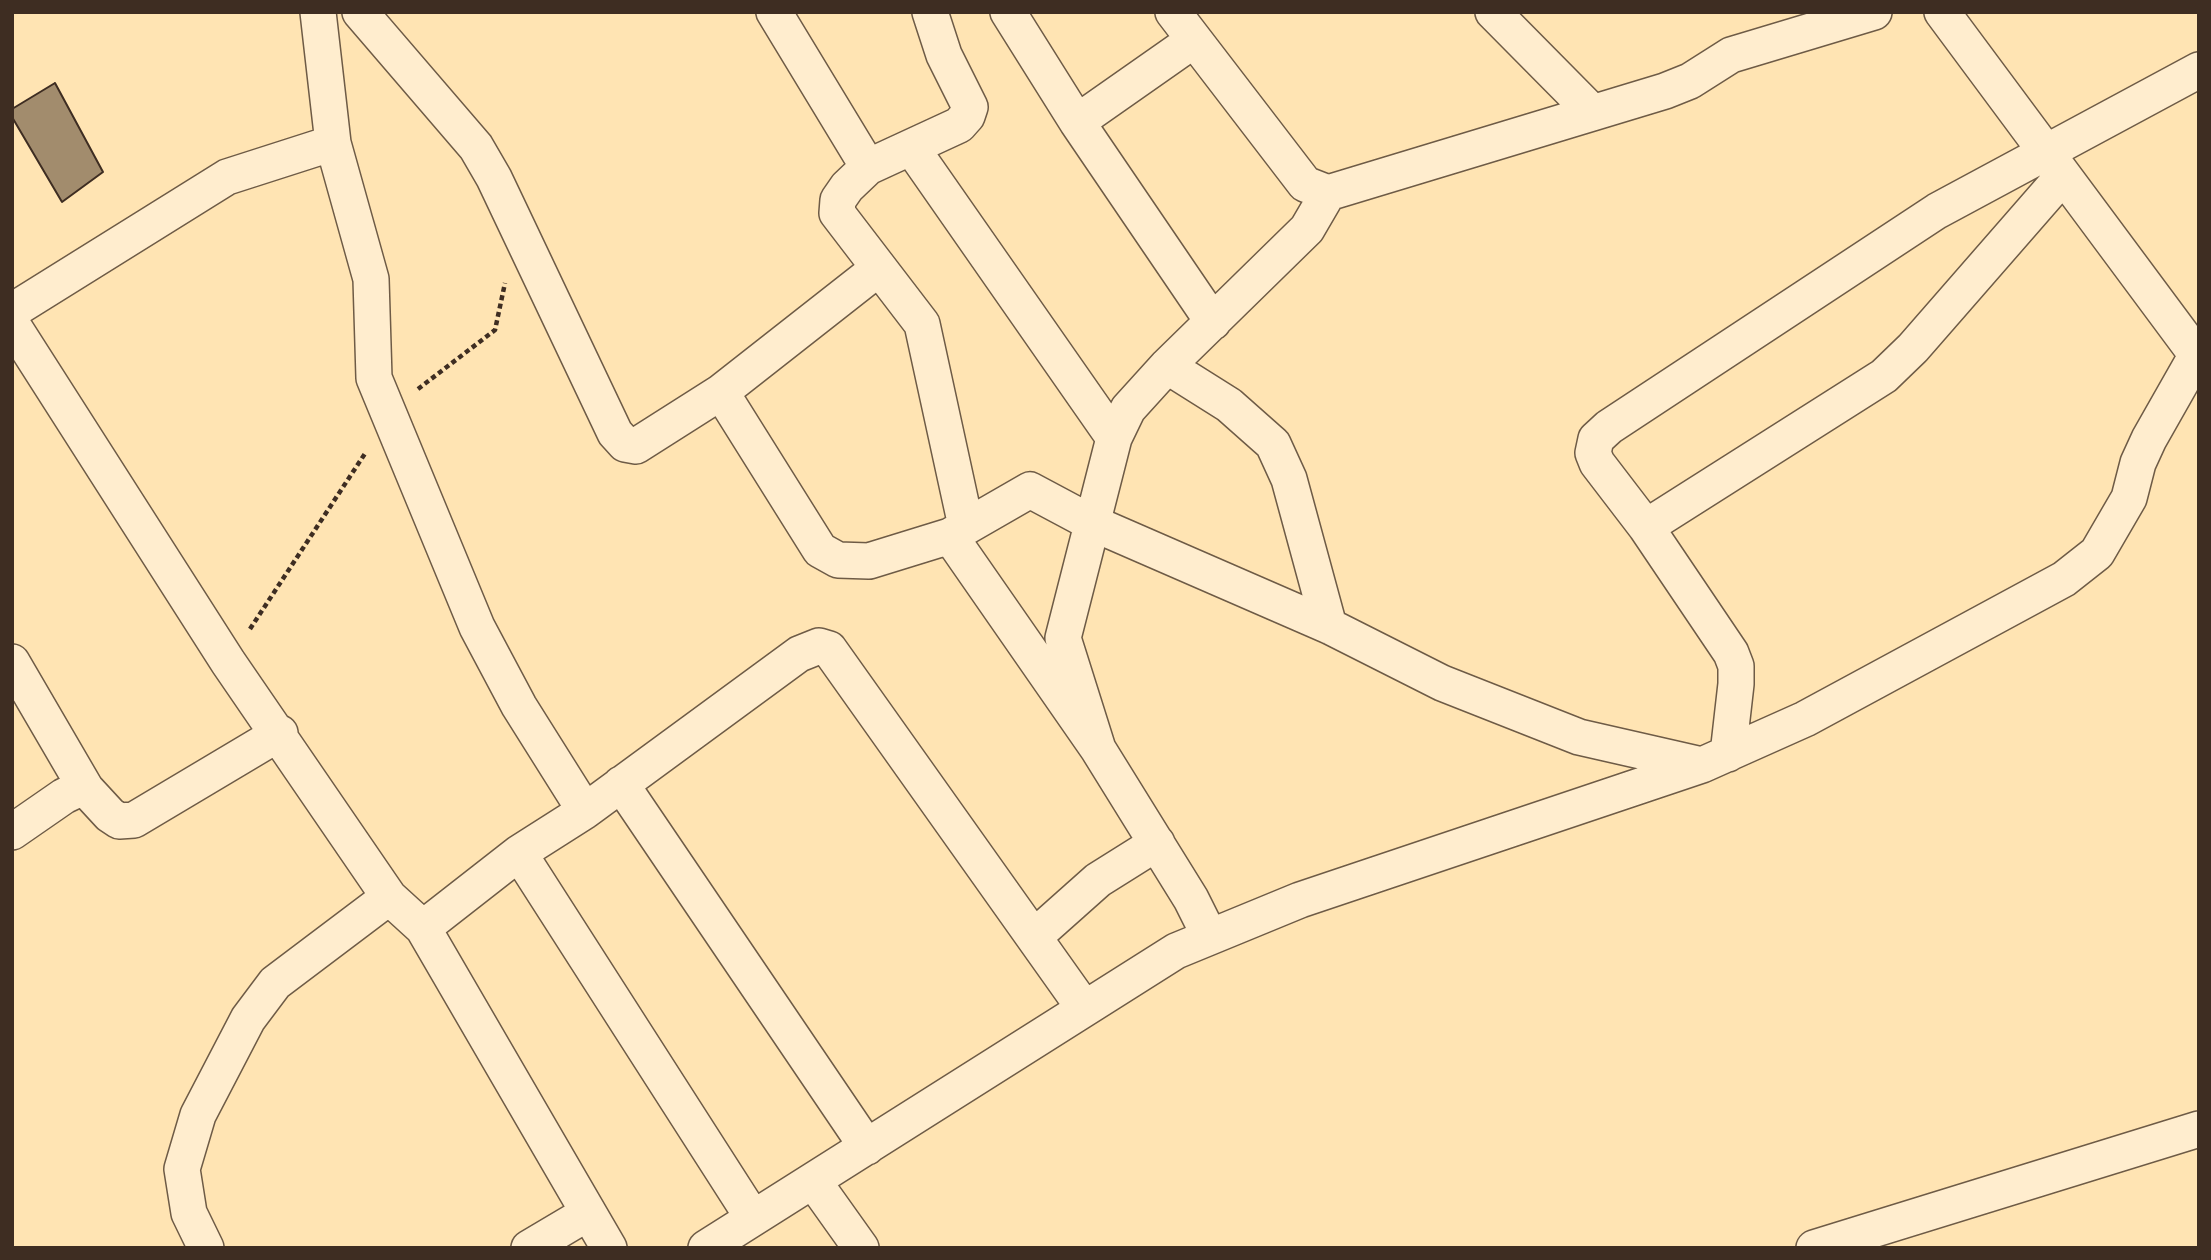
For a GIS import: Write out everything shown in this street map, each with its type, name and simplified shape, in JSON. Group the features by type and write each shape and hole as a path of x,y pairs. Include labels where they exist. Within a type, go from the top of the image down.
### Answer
{"street":[{"path":"318,12 333,143 371,279 374,378 477,627 519,706 585,811"},
{"path":"360,12 475,147 494,178 615,433 625,444 636,446 721,392 879,268"},
{"path":"774,12 868,167"},
{"path":"930,12 944,55 970,107 967,116 959,125 868,167 842,193 837,213 922,324 958,531 1157,843 1210,937"},
{"path":"1008,12 1077,122 1213,322"},
{"path":"1173,12 1305,184 1328,193 1591,111 1665,91 1690,81 1731,55 1874,12"},
{"path":"1493,12 1591,111"},
{"path":"706,1248 1176,951 1300,900 1715,759 1805,719 2052,585 2096,553 2129,498 2138,463 2149,439 2197,353 1942,12"},
{"path":"1077,122 1195,40"},
{"path":"1715,759 1736,666 1731,653 1593,453 1596,439 1609,427 1937,211 2055,164 2199,70"},
{"path":"333,143 227,177 15,329 228,662 280,733 389,897 423,928 609,1248"},
{"path":"911,147 1114,438"},
{"path":"1646,527 1884,376 1913,348 2055,164"},
{"path":"1098,750 1063,638 1090,522 1114,438 1128,409 1167,366 1307,229 1328,193"},
{"path":"1167,366 1229,405 1273,444 1289,479 1329,626"},
{"path":"721,392 820,550 838,560 869,561 958,531 1030,490 1090,522 1329,626 1442,683 1578,737 1715,759"},
{"path":"423,928 519,853 585,811 799,654 819,646 829,649 1084,1008"},
{"path":"12,662 86,789 110,816 119,821 134,820 280,733"},
{"path":"621,784 867,1147"},
{"path":"12,832 64,796 86,789"},
{"path":"1034,937 1098,880 1157,843"},
{"path":"519,853 753,1218"},
{"path":"206,1248 189,1213 182,1169 198,1115 248,1019 275,983 389,897"},
{"path":"1814,1248 2199,1129"},
{"path":"814,1182 861,1248"},
{"path":"529,1248 588,1213"}],"path":[{"path":"228,662 390,416 419,388 495,330 506,277"}],"building":[{"path":"55,83 103,172 62,202 12,117 12,109"}]}
